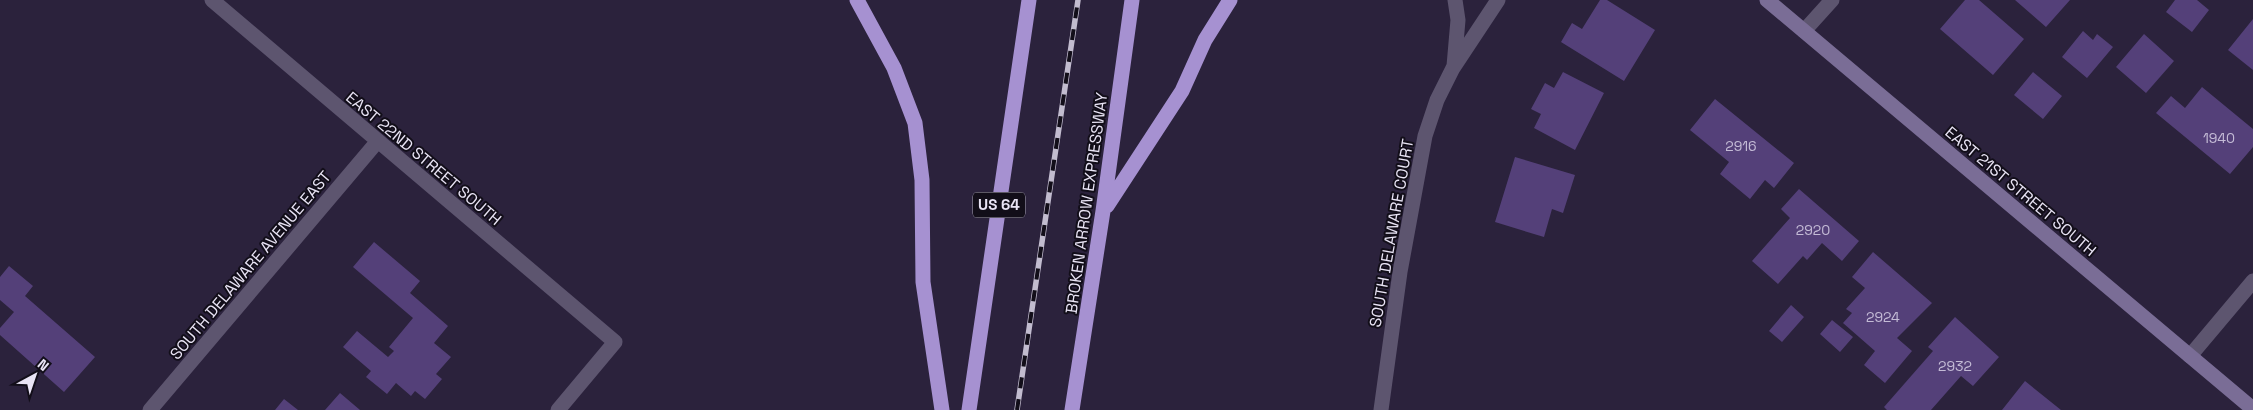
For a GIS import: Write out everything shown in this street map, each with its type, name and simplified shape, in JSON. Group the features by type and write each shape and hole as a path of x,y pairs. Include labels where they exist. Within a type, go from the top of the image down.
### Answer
{"highway":[{"path":"857,0 894,68 914,123 922,180 923,282 942,410"},
{"name":"US 64","path":"969,410 1029,0"},
{"name":"BROKEN ARROW EXPRESSWAY","path":"1072,410 1104,211 1132,0"},
{"path":"1104,211 1182,90 1205,40 1230,0"}],"main road":[{"name":"EAST 21ST STREET SOUTH","path":"1767,0 2253,408"}],"street":[{"name":"EAST 22ND STREET SOUTH","path":"212,0 377,142 615,342 558,410"},
{"name":"SOUTH DELAWARE COURT","path":"1453,68 1458,20 1455,0"},
{"name":"SOUTH DELAWARE COURT","path":"1381,410 1400,272 1423,145 1437,100 1453,68 1498,0"},
{"path":"1804,31 1832,0"},
{"name":"SOUTH DELAWARE AVENUE EAST","path":"150,410 377,142"},
{"path":"2190,356 2253,280"}],"building":[{"path":"1600,0 1607,0 1655,30 1624,81 1561,42 1572,23 1582,29"},
{"path":"1965,0 1979,0 2024,39 1993,75 1940,29"},
{"path":"2015,0 2070,0 2046,27"},
{"path":"2175,0 2197,0 2209,10 2192,32 2166,12"},
{"path":"2253,19 2253,70 2228,50"},
{"path":"2083,31 2093,40 2097,34 2113,47 2087,78 2062,57"},
{"path":"2144,34 2174,61 2146,93 2116,67"},
{"path":"1563,72 1604,93 1575,150 1534,128 1541,114 1531,109 1545,83 1554,88"},
{"path":"2033,72 2062,96 2043,119 2014,95"},
{"path":"2202,87 2253,129 2253,147 2230,174 2156,113 2171,96 2185,108"},
{"path":"1715,99 1794,163 1774,188 1765,180 1750,199 1720,174 1729,162 1690,130"},
{"path":"1515,157 1575,175 1563,213 1552,209 1544,237 1495,222"},
{"path":"1799,189 1859,241 1842,261 1822,243 1807,260 1803,256 1778,284 1752,261 1790,218 1781,209"},
{"path":"374,242 420,281 410,293 448,326 434,343 451,357 436,374 442,379 425,399 415,391 411,396 396,383 387,394 366,377 371,371 343,347 357,331 388,357 394,351 389,347 413,318 353,267"},
{"path":"1873,252 1932,303 1897,338 1912,351 1885,383 1864,365 1875,351 1843,323 1852,313 1846,309 1865,288 1852,277"},
{"path":"9,266 33,286 25,296 95,357 64,392 0,335 0,328 14,312 0,300 0,277"},
{"path":"1791,305 1804,317 1782,342 1769,331"},
{"path":"1955,317 1999,357 1973,386 1961,376 1931,410 1887,410 1884,407 1933,351 1928,347"},
{"path":"1832,320 1853,337 1840,352 1820,334"},
{"path":"2025,381 2061,410 2002,410"},
{"path":"340,393 360,410 325,410"},
{"path":"284,399 298,410 275,410"}],"railway":[{"path":"1017,410 1078,0"}]}
